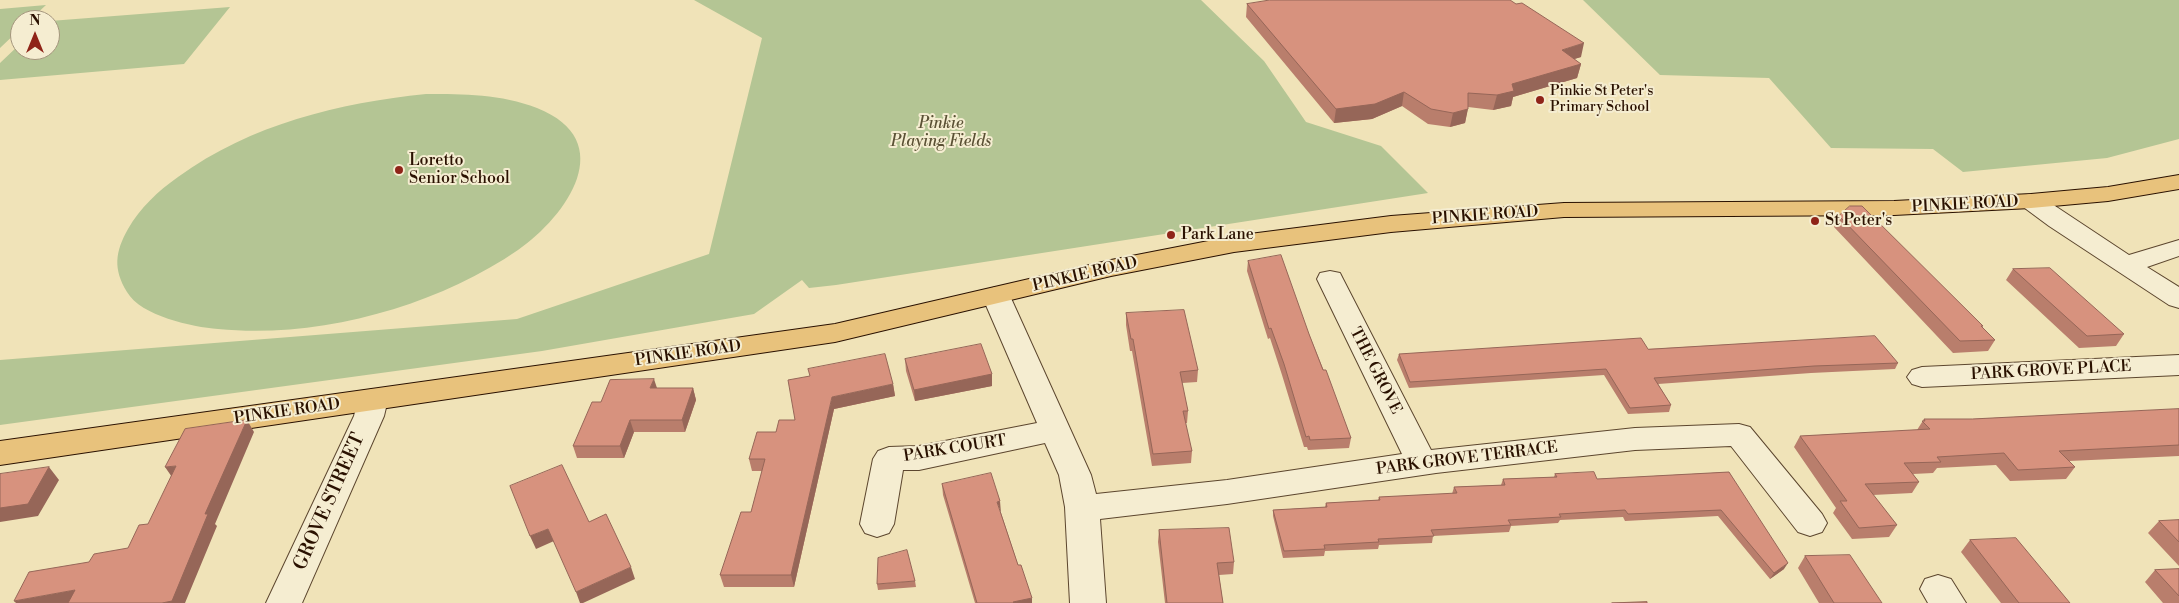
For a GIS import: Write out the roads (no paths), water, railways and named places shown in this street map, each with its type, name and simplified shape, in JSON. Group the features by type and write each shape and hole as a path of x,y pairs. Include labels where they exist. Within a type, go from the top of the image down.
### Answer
{"main road":[{"name":"PINKIE ROAD","path":"0,453 835,333 1111,268 1234,244 1391,224 1564,210 1894,208 2031,201 2108,194 2179,182"}],"street":[{"path":"2031,201 2179,298"},
{"path":"2126,265 2179,248"},
{"name":"THE GROVE","path":"1330,279 1422,463"},
{"path":"996,296 1075,475 1082,507 1088,603"},
{"name":"PARK GROVE PLACE","path":"1922,378 2179,365"},
{"name":"GROVE STREET","path":"284,603 368,416 373,399"},
{"name":"PARK COURT","path":"877,524 889,459 919,458 1056,430"},
{"name":"PARK GROVE TERRACE","path":"1082,507 1109,506 1227,492 1422,463 1636,439 1739,435 1810,523"}],"place":[{"name":"Pinkie St Peter's Primary School","path":"1540,100"},
{"name":"Loretto Senior School","path":"399,170"},
{"name":"St Peter's","path":"1815,221"},
{"name":"Park Lane","path":"1171,235"}],"park label":[{"name":"Pinkie Playing Fields","path":"941,133"}]}
